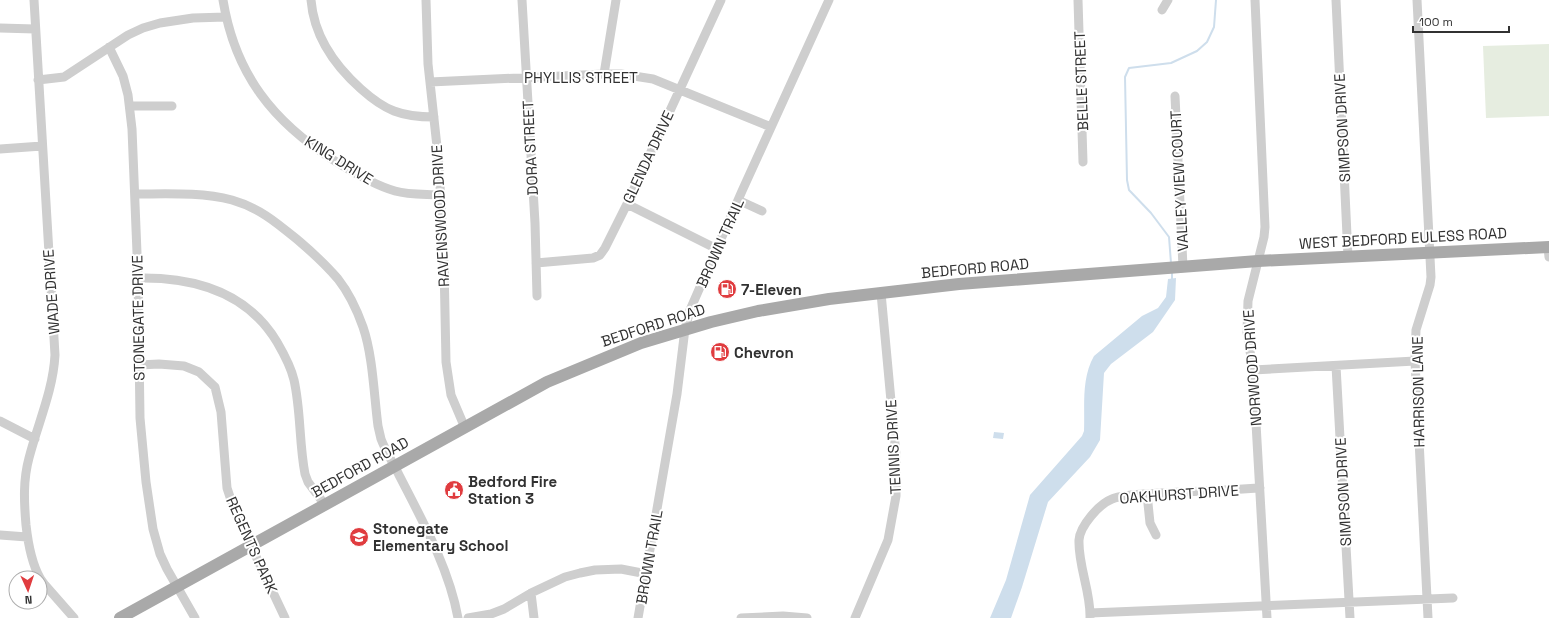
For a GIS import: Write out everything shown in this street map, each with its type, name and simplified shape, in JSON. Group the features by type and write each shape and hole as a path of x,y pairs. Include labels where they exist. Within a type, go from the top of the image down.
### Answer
{"main road":[{"name":"WEST BEDFORD EULESS ROAD","path":"1258,262 1430,253 1549,250"},
{"name":"BEDFORD ROAD","path":"120,618 547,382 642,343 758,311 829,299 959,284 1258,262"}],"street":[{"name":"WADE DRIVE","path":"34,0 55,355 50,392 28,460 24,484 27,537 35,570"},
{"name":"KING DRIVE","path":"223,0 234,45 246,72 263,98 304,140 354,173 382,186 395,191 440,195"},
{"path":"311,0 314,20 322,42 332,59 346,76 372,99 383,106 395,111 416,116 434,117"},
{"name":"RAVENSWOOD DRIVE","path":"426,0 430,82 440,195 447,375 450,395 465,428"},
{"name":"DORA STREET","path":"522,0 537,296"},
{"path":"604,74 616,0"},
{"name":"GLENDA DRIVE","path":"536,263 586,259 600,254 605,248 627,204 721,0"},
{"name":"BROWN TRAIL","path":"638,618 647,574 677,394 685,330 690,310 738,200 829,0"},
{"name":"BELLE STREET","path":"1078,0 1083,162"},
{"path":"1162,10 1168,0"},
{"name":"NORWOOD DRIVE","path":"1255,0 1265,227 1264,237 1248,301 1247,332 1253,370 1267,618"},
{"name":"SIMPSON DRIVE","path":"1336,0 1348,257"},
{"name":"HARRISON LANE","path":"1417,0 1430,253 1430,285 1416,330 1415,361 1428,618"},
{"path":"38,80 64,77 109,47 142,28 160,23 192,18 226,17"},
{"path":"0,28 35,29"},
{"name":"STONEGATE DRIVE","path":"109,47 123,76 130,106 138,278 140,418 142,451 153,529 160,554 195,618"},
{"name":"PHYLLIS STREET","path":"430,82 604,74 642,76 679,89 771,127"},
{"name":"VALLEY VIEW COURT","path":"1175,96 1175,267"},
{"path":"130,106 172,106"},
{"path":"0,149 42,146"},
{"path":"135,194 183,193 230,200 259,210 271,218 318,258 342,285 353,302 363,327 369,355 378,426 385,450 442,564 456,604 458,618"},
{"path":"738,200 762,211"},
{"path":"627,204 717,249"},
{"path":"138,278 157,277 184,281 222,292 250,310 264,323 285,355 294,379 305,474 308,482 325,504"},
{"name":"TENNIS DRIVE","path":"855,618 888,540 896,496 896,455 881,293"},
{"path":"1253,370 1415,361"},
{"name":"REGENTS PARK","path":"139,365 167,364 184,366 199,372 215,387 221,412 227,488 235,512 250,546 285,618"},
{"name":"SIMPSON DRIVE","path":"1336,366 1350,618"},
{"path":"0,421 35,439"},
{"name":"OAKHURST DRIVE","path":"1090,616 1079,540 1081,531 1095,512 1110,499 1147,494 1260,488"},
{"path":"1147,494 1150,523 1156,535"},
{"path":"0,535 27,537"},
{"path":"468,618 491,614 504,609 531,593 565,577 584,572 620,569 647,574"},
{"name":"WADE DRIVE","path":"48,589 74,618"},
{"path":"531,593 534,618"},
{"path":"1090,616 1266,606 1453,598"},
{"path":"741,618 783,616 808,618"}],"shaded area":[{"path":"1549,44 1549,116 1486,118 1483,46"}],"water":[{"path":"1176,278 1175,300 1153,332 1111,364 1104,373 1100,440 1090,457 1048,502 1011,618 990,618 1006,580 1030,495 1082,436 1084,431 1085,383 1094,356 1142,316 1158,308 1166,297 1168,279"},
{"path":"994,432 1004,433 1003,439 993,438"}],"waterway":[{"path":"1171,263 1169,237 1151,213 1129,190 1127,180 1125,77 1129,68 1171,63 1197,51 1207,42 1214,27 1216,0"},
{"path":"1172,271 1172,281"}],"place":[{"name":"7-Eleven","path":"727,289"},
{"name":"Chevron","path":"720,352"},
{"name":"Bedford Fire Station 3","path":"454,490"},
{"name":"Stonegate Elementary School","path":"359,537"}]}
